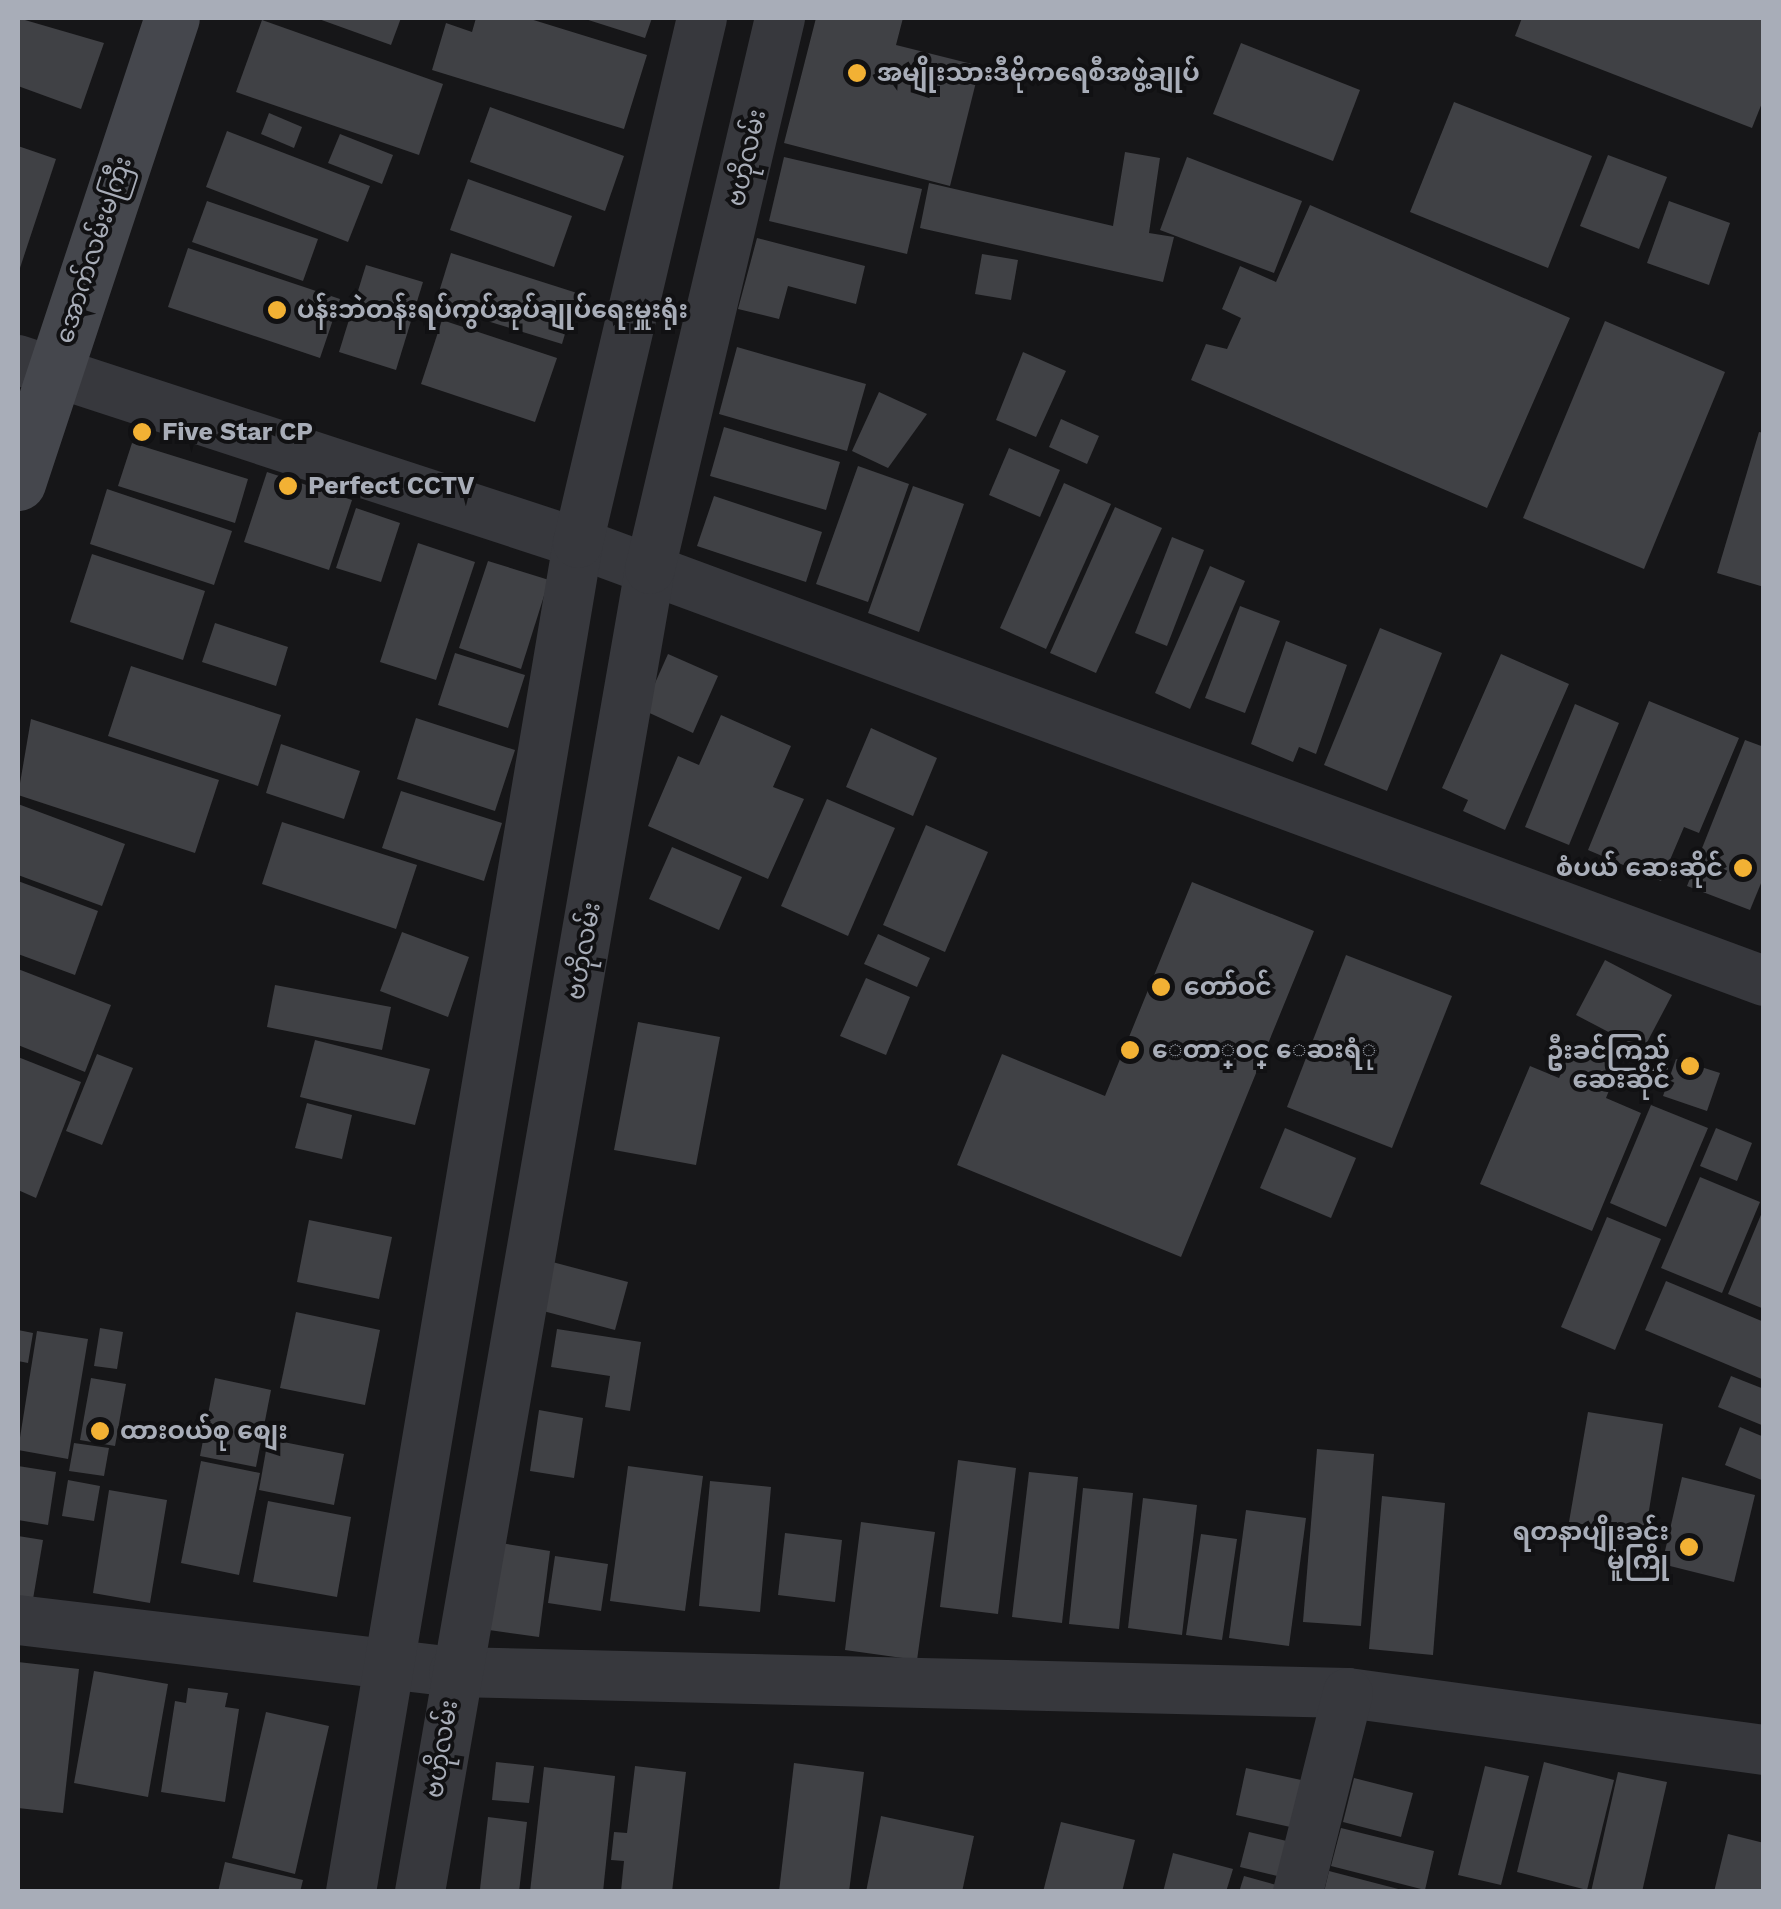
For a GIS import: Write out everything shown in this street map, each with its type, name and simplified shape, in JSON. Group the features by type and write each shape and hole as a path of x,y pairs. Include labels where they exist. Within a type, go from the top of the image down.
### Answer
{"main road":[{"name":"အောက်လမ်းမကြီး","path":"18,483 36,366 172,18"}],"street":[{"path":"351,1892 578,542 702,18"},
{"name":"ဗဟိုလမ်း","path":"420,1892 454,1672 650,569 780,18"},
{"path":"36,366 578,542 1764,981"},
{"path":"18,1620 454,1672 1348,1693 1764,1750"},
{"path":"1298,1892 1348,1693"}],"building":[{"path":"18,18 104,43 81,109 18,86"},
{"path":"316,18 401,18 391,45"},
{"path":"476,18 527,18 647,55 624,129 432,70 446,23 472,32"},
{"path":"582,18 652,18 645,38"},
{"path":"816,18 903,18 896,45 980,66 950,186 784,143"},
{"path":"1522,18 1764,18 1764,98 1752,128 1515,36"},
{"path":"262,20 443,84 419,155 236,92"},
{"path":"1241,43 1360,90 1333,161 1213,114"},
{"path":"1454,102 1592,156 1548,268 1410,212"},
{"path":"490,107 624,156 605,211 470,162"},
{"path":"269,113 302,127 294,148 261,134"},
{"path":"227,131 370,186 348,242 206,187"},
{"path":"340,134 393,155 382,184 328,163"},
{"path":"18,146 56,159 18,274"},
{"path":"1125,152 1160,158 1149,233 1174,237 1163,282 920,228 929,183 1113,226"},
{"path":"1608,155 1667,177 1639,249 1580,226"},
{"path":"784,157 922,189 907,254 769,221"},
{"path":"1187,157 1302,201 1274,273 1160,230"},
{"path":"468,179 572,216 554,267 450,230"},
{"path":"207,201 318,239 303,281 192,242"},
{"path":"1669,201 1730,223 1709,285 1647,263"},
{"path":"1310,205 1570,318 1487,508 1191,380 1206,344 1227,349 1241,318 1222,309 1240,266 1276,282"},
{"path":"757,238 865,266 856,304 788,286 779,319 738,309"},
{"path":"188,248 340,299 320,358 168,307"},
{"path":"451,253 577,293 562,344 435,305"},
{"path":"982,254 1018,260 1011,300 975,294"},
{"path":"366,265 423,282 396,370 339,352"},
{"path":"442,320 557,358 535,422 421,384"},
{"path":"1605,321 1725,372 1644,569 1523,518"},
{"path":"737,347 866,384 847,451 719,414"},
{"path":"1023,352 1066,371 1036,437 996,420"},
{"path":"879,392 927,414 888,468 852,451"},
{"path":"1061,419 1099,436 1087,464 1049,447"},
{"path":"724,427 840,462 826,510 710,476"},
{"path":"1759,432 1764,433 1764,587 1717,573"},
{"path":"132,443 248,479 235,523 118,486"},
{"path":"1009,448 1060,470 1040,517 989,495"},
{"path":"858,466 909,484 868,602 816,584"},
{"path":"267,472 352,500 329,570 244,542"},
{"path":"1064,483 1111,504 1046,649 1000,628"},
{"path":"913,486 964,504 919,632 868,613"},
{"path":"107,489 232,531 214,585 90,544"},
{"path":"714,496 822,532 806,582 697,546"},
{"path":"1115,507 1162,528 1096,673 1050,653"},
{"path":"356,508 400,523 381,582 336,568"},
{"path":"1172,537 1204,550 1167,646 1135,633"},
{"path":"418,543 475,562 436,680 380,662"},
{"path":"92,554 205,591 183,660 70,622"},
{"path":"488,561 549,580 521,669 459,648"},
{"path":"1210,566 1245,581 1190,709 1155,693"},
{"path":"1240,606 1280,621 1245,713 1205,698"},
{"path":"215,623 288,647 276,686 202,662"},
{"path":"1380,628 1442,653 1387,791 1324,765"},
{"path":"1286,641 1347,665 1316,754 1299,747 1293,762 1251,744"},
{"path":"455,653 525,675 508,728 438,705"},
{"path":"668,654 718,676 693,733 643,710"},
{"path":"1501,654 1569,684 1505,830 1463,811 1468,800 1442,788"},
{"path":"131,666 281,715 258,786 108,736"},
{"path":"1649,701 1739,738 1699,833 1684,827 1661,881 1588,850"},
{"path":"1575,704 1619,723 1569,845 1525,827"},
{"path":"721,715 791,746 773,787 804,799 768,879 648,826 678,756 699,765"},
{"path":"416,718 515,750 495,811 397,779"},
{"path":"31,719 219,780 195,853 18,795"},
{"path":"871,728 937,758 913,816 846,787"},
{"path":"1745,740 1764,747 1764,876 1750,910 1687,886"},
{"path":"281,744 360,771 344,819 266,793"},
{"path":"401,791 502,823 484,881 382,848"},
{"path":"827,799 895,828 848,936 781,906"},
{"path":"18,804 125,844 102,906 18,875"},
{"path":"282,822 417,865 396,929 262,884"},
{"path":"926,825 988,852 945,952 883,925"},
{"path":"672,847 742,877 719,930 649,899"},
{"path":"18,881 98,911 75,975 18,954"},
{"path":"1192,882 1314,931 1181,1257 957,1165 1002,1054 1105,1096"},
{"path":"402,932 469,957 448,1017 380,991"},
{"path":"878,934 930,958 917,987 864,964"},
{"path":"1346,955 1452,996 1392,1148 1287,1107"},
{"path":"1605,960 1672,995 1643,1050 1576,1015"},
{"path":"18,969 111,1005 85,1072 18,1045"},
{"path":"866,978 910,997 886,1055 840,1036"},
{"path":"275,985 391,1007 382,1050 267,1027"},
{"path":"638,1022 720,1037 696,1165 614,1150"},
{"path":"315,1040 430,1069 415,1125 300,1097"},
{"path":"1572,1048 1618,1068 1606,1098 1641,1113 1592,1231 1480,1184 1530,1066 1559,1078"},
{"path":"97,1054 133,1068 102,1145 66,1131"},
{"path":"18,1057 81,1082 36,1198 18,1190"},
{"path":"1676,1059 1720,1073 1707,1111 1663,1096"},
{"path":"307,1103 352,1115 342,1159 295,1148"},
{"path":"1651,1105 1708,1128 1666,1227 1610,1203"},
{"path":"1285,1128 1356,1158 1331,1218 1260,1188"},
{"path":"1716,1128 1752,1143 1737,1181 1700,1166"},
{"path":"1700,1177 1760,1202 1722,1293 1661,1268"},
{"path":"1764,1210 1764,1309 1728,1294"},
{"path":"1607,1217 1661,1239 1615,1350 1561,1327"},
{"path":"309,1220 392,1237 379,1299 297,1282"},
{"path":"541,1259 628,1282 615,1330 528,1307"},
{"path":"1666,1281 1764,1322 1764,1380 1645,1330"},
{"path":"296,1312 380,1330 365,1405 280,1388"},
{"path":"100,1328 123,1332 117,1369 94,1366"},
{"path":"557,1329 641,1342 630,1411 605,1407 610,1376 551,1367"},
{"path":"18,1330 33,1333 28,1363 18,1361"},
{"path":"37,1331 88,1339 68,1459 18,1450"},
{"path":"1731,1376 1764,1389 1764,1426 1718,1407"},
{"path":"91,1378 126,1384 115,1446 80,1440"},
{"path":"215,1378 271,1390 256,1467 200,1456"},
{"path":"539,1410 583,1418 574,1478 530,1471"},
{"path":"1588,1412 1663,1424 1645,1535 1569,1522"},
{"path":"1740,1427 1764,1437 1764,1481 1725,1465"},
{"path":"268,1439 344,1454 334,1505 259,1490"},
{"path":"74,1443 109,1448 104,1476 69,1471"},
{"path":"1317,1449 1374,1454 1361,1626 1303,1622"},
{"path":"958,1460 1016,1468 998,1614 940,1607"},
{"path":"201,1461 260,1473 239,1575 181,1563"},
{"path":"18,1466 56,1472 48,1525 18,1520"},
{"path":"628,1466 703,1476 685,1611 610,1601"},
{"path":"1029,1472 1078,1477 1062,1623 1012,1617"},
{"path":"1682,1477 1755,1495 1734,1582 1662,1564"},
{"path":"68,1480 100,1486 94,1521 62,1516"},
{"path":"710,1481 771,1487 760,1612 699,1606"},
{"path":"1083,1488 1133,1493 1119,1629 1069,1624"},
{"path":"109,1490 167,1500 150,1603 93,1593"},
{"path":"1382,1496 1445,1503 1433,1655 1369,1649"},
{"path":"1143,1498 1197,1505 1182,1635 1128,1628"},
{"path":"268,1501 351,1517 337,1597 253,1582"},
{"path":"1246,1510 1306,1518 1289,1646 1229,1638"},
{"path":"861,1522 935,1532 917,1660 845,1650"},
{"path":"785,1533 842,1540 835,1602 778,1595"},
{"path":"1201,1534 1237,1539 1222,1640 1186,1635"},
{"path":"18,1536 43,1540 33,1599 18,1596"},
{"path":"501,1543 550,1551 539,1637 489,1630"},
{"path":"555,1556 608,1564 601,1611 548,1603"},
{"path":"18,1662 79,1669 63,1813 18,1808"},
{"path":"94,1671 168,1684 148,1797 74,1783"},
{"path":"188,1688 228,1693 225,1707 239,1709 225,1802 161,1792 175,1701 186,1703"},
{"path":"266,1712 329,1726 295,1874 232,1858"},
{"path":"496,1762 534,1766 529,1803 492,1800"},
{"path":"1544,1762 1614,1780 1587,1890 1517,1872"},
{"path":"794,1763 864,1772 849,1892 779,1892"},
{"path":"635,1766 686,1772 672,1892 621,1891 624,1861 611,1860 614,1832 627,1833"},
{"path":"1485,1766 1529,1776 1501,1885 1458,1875"},
{"path":"544,1767 615,1776 603,1892 530,1892"},
{"path":"1246,1768 1315,1783 1304,1830 1236,1815"},
{"path":"1618,1772 1667,1782 1642,1892 1591,1892"},
{"path":"1354,1778 1413,1793 1401,1837 1343,1822"},
{"path":"881,1816 974,1836 962,1892 866,1892"},
{"path":"488,1817 527,1822 519,1892 480,1889"},
{"path":"1061,1822 1135,1840 1122,1892 1043,1892"},
{"path":"1341,1828 1434,1851 1425,1890 1331,1866"},
{"path":"1249,1832 1295,1843 1286,1878 1240,1867"},
{"path":"1728,1834 1764,1843 1764,1892 1714,1892"},
{"path":"1173,1853 1233,1869 1226,1892 1163,1892"},
{"path":"225,1862 303,1880 300,1892 218,1892"},
{"path":"1329,1871 1402,1890 1402,1892 1324,1892"},
{"path":"1244,1876 1294,1890 1239,1892"}],"place":[{"name":"အမျိုးသားဒီမိုကရေစီအဖွဲ့ချုပ်","path":"857,73"},
{"name":"ပန်းဘဲတန်းရပ်ကွပ်အုပ်ချုပ်ရေးမှူးရုံး","path":"277,310"},
{"name":"Five Star CP","path":"142,432"},
{"name":"Perfect CCTV","path":"288,486"},
{"name":"စံပယ် ဆေးဆိုင်","path":"1743,868"},
{"name":"တော်ဝင်","path":"1161,987"},
{"name":"ေတာ္ဝင္ ေဆးရံု","path":"1130,1050"},
{"name":"ဦးခင်ကြည် ဆေးဆိုင်","path":"1690,1066"},
{"name":"ထားဝယ်စု စျေး","path":"100,1431"},
{"name":"ရတနာပျိုးခင်း မူကြို","path":"1689,1547"}]}
